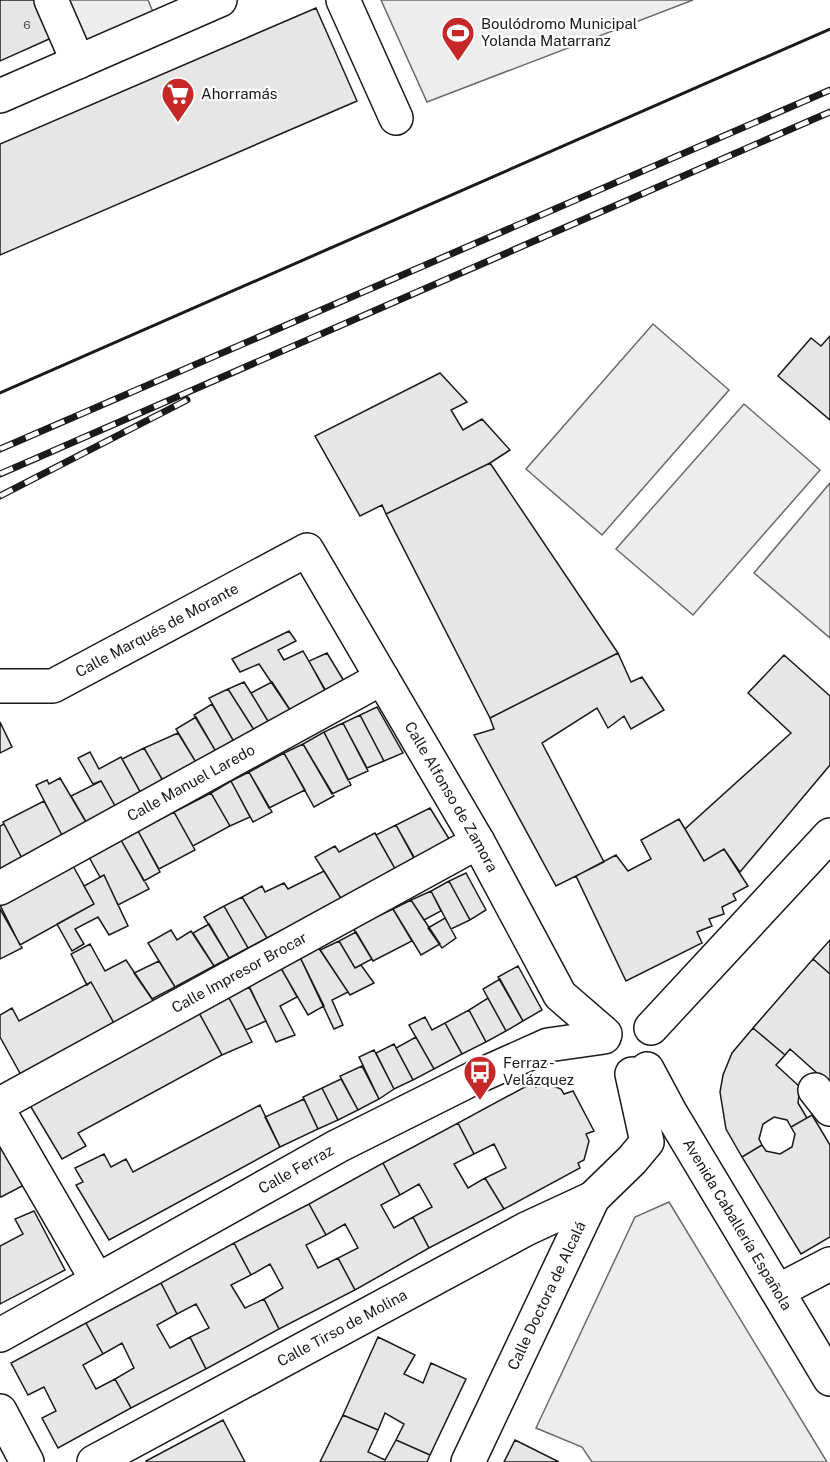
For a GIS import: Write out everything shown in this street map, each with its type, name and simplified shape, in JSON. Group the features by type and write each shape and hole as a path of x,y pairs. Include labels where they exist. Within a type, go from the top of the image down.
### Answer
{"street":[{"path":"51,0 78,62"},
{"path":"0,96 78,62 153,13 220,0"},
{"path":"343,0 396,118"},
{"name":"Calle Alfonso de Zamora","path":"307,550 478,842 560,995 605,1035"},
{"name":"Calle Marqués de Morante","path":"0,686 52,686 307,550"},
{"name":"Calle Manuel Laredo","path":"0,888 382,678"},
{"path":"651,1028 830,835"},
{"name":"Calle Impresor Brocar","path":"0,1104 478,842"},
{"path":"631,1018 646,1022 651,1028 657,1035 658,1054 640,1072 617,1071 610,1066 603,1052 605,1035 616,1022 631,1018"},
{"name":"Calle Ferraz","path":"0,1335 338,1146 471,1078 548,1045 605,1035"},
{"name":"Calle Doctora de Alcalá","path":"468,1462 593,1198 632,1160 646,1142 640,1072"},
{"name":"Avenida Caballería Española","path":"640,1072 670,1112 830,1379"},
{"path":"0,1113 98,1280"},
{"name":"Calle Tirso de Molina","path":"94,1462 516,1235 593,1198"},
{"path":"778,1291 830,1264"},
{"path":"0,1410 27,1462"}],"shaded area":[{"path":"42,0 148,0 159,26 78,62"},
{"name":"Boulódromo Municipal Yolanda Matarranz","path":"381,0 693,0 427,102"},
{"path":"653,324 729,390 602,535 526,469"},
{"path":"744,404 820,470 693,615 616,549"},
{"path":"830,483 830,638 754,573"},
{"path":"669,1202 827,1462 592,1462 582,1447 536,1428 635,1217"}],"building":[{"path":"0,0 42,0 58,35 0,61"},
{"name":"Ahorramás","path":"316,8 357,101 0,255 0,144"},
{"path":"830,336 830,420 778,376 811,338 821,346"},
{"path":"440,373 467,402 451,410 463,430 482,419 510,450 490,463 386,514 382,505 360,516 315,436"},
{"path":"490,463 618,653 490,718 386,514"},
{"path":"289,631 296,641 278,650 284,660 303,651 330,698 296,719 259,664 240,672 232,659"},
{"path":"327,653 347,686 328,696 309,661"},
{"path":"618,653 631,682 642,677 664,710 631,729 624,716 608,728 597,708 542,743 604,862 556,886 474,735 494,729 490,718"},
{"path":"784,655 830,696 830,765 740,872 724,849 704,861 685,829 791,733 748,693"},
{"path":"244,682 274,731 256,733 228,689"},
{"path":"272,682 296,719 274,731 251,693"},
{"path":"228,689 256,733 236,745 209,698"},
{"path":"212,704 236,745 218,755 194,715"},
{"path":"377,707 403,753 384,761 360,715"},
{"path":"360,715 384,761 367,768 343,723"},
{"path":"196,717 219,757 200,769 176,729"},
{"path":"0,722 12,747 0,753"},
{"path":"343,723 368,771 348,780 324,732"},
{"path":"324,732 351,785 332,794 303,744"},
{"path":"178,733 200,769 166,786 144,748"},
{"path":"303,744 334,796 314,807 284,753"},
{"path":"144,748 166,786 143,797 122,759"},
{"path":"90,752 99,769 121,757 143,797 118,811 101,781 93,784 78,758"},
{"path":"284,753 305,790 269,808 249,772"},
{"path":"249,772 272,812 253,822 231,781"},
{"path":"60,778 89,827 65,841 36,785 47,780 49,784"},
{"path":"101,781 118,811 89,827 71,796"},
{"path":"231,781 250,817 230,826 211,793"},
{"path":"211,793 230,826 193,846 174,812"},
{"path":"44,801 65,841 24,862 3,822"},
{"path":"430,808 451,842 415,860 396,825"},
{"path":"174,812 195,850 159,869 138,831"},
{"path":"679,819 704,861 724,849 748,886 733,894 736,900 722,907 724,914 709,919 712,926 697,932 702,943 626,981 576,876 616,855 628,871 651,859 641,840"},
{"path":"4,824 24,862 0,879 0,826"},
{"path":"396,825 418,864 398,874 376,835"},
{"path":"138,831 160,872 144,881 121,840"},
{"path":"375,833 398,874 342,900 315,857 335,846 339,852"},
{"path":"121,840 149,889 118,905 104,875 100,877 89,857"},
{"path":"72,864 94,904 20,945 0,905"},
{"path":"324,871 342,900 267,938 242,897 262,886 265,892 284,883 288,889"},
{"path":"466,873 486,910 470,920 449,881"},
{"path":"104,875 128,926 109,935 98,917 75,929 84,944 72,951 57,924 94,904 84,886"},
{"path":"449,881 470,920 451,929 431,891"},
{"path":"431,891 441,911 424,920 411,900"},
{"path":"242,897 267,938 248,948 224,906"},
{"path":"411,900 440,944 421,955 393,909"},
{"path":"224,906 248,948 229,958 204,917"},
{"path":"0,909 22,948 0,959"},
{"path":"393,909 412,941 373,961 353,928"},
{"path":"445,918 456,938 442,948 428,928"},
{"path":"209,924 229,958 214,966 193,933"},
{"path":"171,930 177,940 191,931 214,966 175,987 148,943"},
{"path":"356,932 372,959 355,968 339,941"},
{"path":"830,940 830,974 813,959"},
{"path":"339,941 355,968 361,965 374,983 350,995 320,950"},
{"path":"90,944 105,971 126,960 155,1003 115,1025 91,982 87,985 71,954"},
{"path":"317,945 348,992 332,1000 343,1025 334,1029 299,955"},
{"path":"299,955 324,1006 308,1015 279,965"},
{"path":"813,959 830,974 830,1091 814,1077 818,1074 790,1049 785,1055 753,1028"},
{"path":"159,961 175,987 152,999 134,973"},
{"path":"518,966 542,1010 523,1021 498,977"},
{"path":"281,968 297,997 280,1006 295,1035 276,1042 248,984"},
{"path":"500,979 523,1021 506,1031 483,989"},
{"path":"91,982 115,1025 21,1075 0,1037 0,1015 12,1008 19,1021"},
{"path":"249,987 266,1021 246,1030 228,996"},
{"path":"228,996 252,1042 222,1055 198,1011"},
{"path":"488,998 506,1031 486,1042 469,1010"},
{"path":"469,1010 486,1042 462,1054 445,1023"},
{"path":"198,1011 222,1055 78,1133 86,1146 62,1159 28,1102"},
{"path":"425,1017 432,1030 445,1023 462,1054 434,1069 409,1025"},
{"path":"753,1028 785,1055 776,1065 800,1087 798,1103 807,1118 791,1127 787,1120 774,1117 763,1124 759,1139 762,1145 742,1157 726,1129 720,1092 723,1075 732,1053"},
{"path":"416,1037 434,1069 413,1080 396,1048"},
{"path":"394,1044 413,1080 394,1089 376,1053"},
{"path":"374,1050 394,1089 379,1099 359,1057"},
{"path":"362,1066 379,1099 358,1110 340,1076"},
{"path":"341,1079 358,1110 338,1120 322,1088"},
{"path":"534,1082 536,1087 543,1082 561,1089 564,1094 573,1091 594,1131 586,1134 589,1141 584,1160 578,1163 580,1168 504,1209 485,1178 506,1168 494,1144 474,1154 458,1123"},
{"path":"322,1088 338,1120 318,1129 303,1097"},
{"path":"304,1099 318,1129 280,1147 265,1117"},
{"path":"260,1105 280,1147 109,1240 76,1185 83,1182 75,1168 104,1154 111,1167 126,1159 133,1172"},
{"path":"812,1115 830,1145 830,1237 801,1254 742,1157 762,1145 766,1151 780,1154 792,1147 795,1134 791,1127"},
{"path":"458,1123 474,1154 454,1164 468,1188 485,1178 504,1209 429,1248 413,1217 432,1207 419,1184 400,1195 383,1163"},
{"path":"0,1137 26,1184 1,1197 0,1196"},
{"path":"383,1163 400,1195 381,1205 394,1228 413,1217 429,1248 355,1290 338,1258 358,1248 345,1224 326,1235 309,1204"},
{"path":"309,1204 326,1235 306,1245 318,1268 338,1258 355,1290 279,1329 264,1299 283,1288 270,1264 251,1275 234,1243"},
{"path":"34,1211 65,1270 0,1304 0,1246 23,1234 15,1219"},
{"path":"234,1243 251,1275 231,1285 245,1308 264,1299 279,1329 206,1369 190,1337 209,1328 196,1304 177,1314 161,1283"},
{"path":"161,1283 177,1314 157,1325 170,1348 190,1337 206,1369 131,1408 115,1379 134,1368 122,1343 103,1354 86,1323"},
{"path":"86,1323 103,1354 83,1365 96,1389 115,1379 131,1408 58,1448 42,1418 56,1411 44,1387 28,1395 11,1363"},
{"path":"378,1337 415,1355 404,1374 423,1383 431,1363 466,1379 430,1455 396,1440 404,1424 385,1413 378,1430 343,1415"},
{"path":"343,1415 378,1430 368,1452 385,1460 396,1440 430,1455 427,1462 320,1462"},
{"path":"223,1420 245,1462 146,1461"},
{"path":"515,1440 559,1462 504,1462"}],"railway":[{"path":"0,449 830,90"},
{"path":"0,474 830,112"},
{"path":"0,496 187,400"}],"wall":[{"path":"0,393 830,29"}],"place":[{"name":"Boulódromo Municipal Yolanda Matarranz","path":"458,62"},
{"name":"Ahorramás","path":"178,123"},
{"name":"Ferraz - Velázquez","path":"480,1101"}]}
